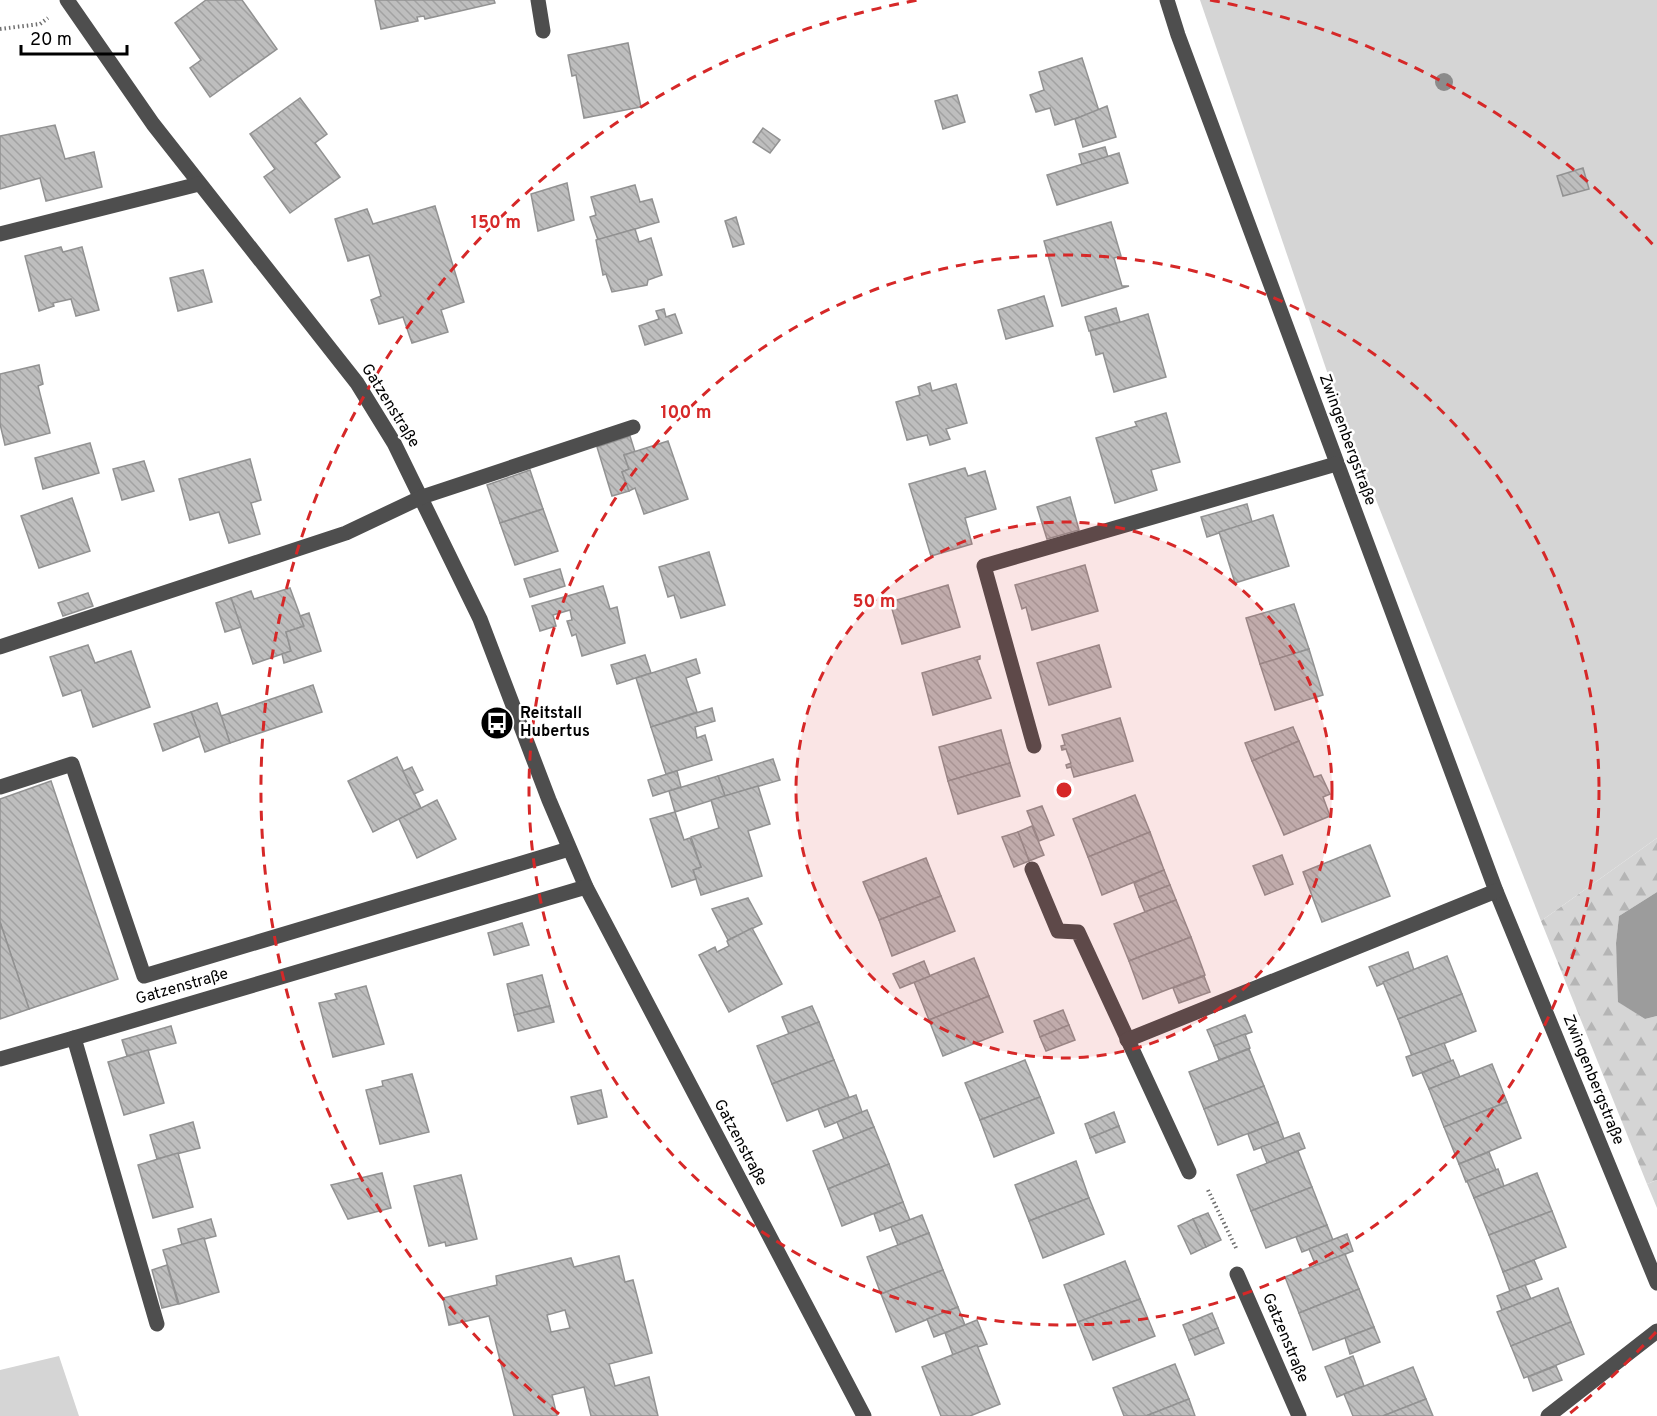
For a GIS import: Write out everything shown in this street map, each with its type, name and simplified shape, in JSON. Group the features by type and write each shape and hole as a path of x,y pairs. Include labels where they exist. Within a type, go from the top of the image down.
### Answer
{"street":[{"path":"537,0 543,31"},
{"name":"Zwingenbergstraße","path":"1167,0 1336,464 1496,891 1657,1283"},
{"name":"Gatzenstraße","path":"70,1 123,82 199,184 357,383 394,442 422,497 500,667 569,849 586,887 864,1416"},
{"path":"0,234 199,184"},
{"path":"0,647 346,532 422,497 633,427"},
{"path":"1034,746 984,566 1336,464"},
{"path":"0,787 72,764 144,976 569,849"},
{"path":"1032,869 1058,931 1078,932 1189,1172"},
{"name":"Gatzenstraße","path":"0,1059 586,887"},
{"path":"1127,1040 1496,891"},
{"path":"74,1038 157,1324"},
{"name":"Gatzenstraße","path":"1237,1274 1299,1416"},
{"path":"1548,1416 1657,1330"}],"path":[{"path":"0,29 40,24 70,1"},
{"path":"1189,1172 1199,1170 1242,1261 1237,1274"}],"green space":[{"path":"1200,0 1657,0 1657,838 1541,921 1335,395"},
{"path":"1657,838 1657,892 1619,916 1616,943 1619,1002 1645,1019 1657,1016 1657,1180 1647,1184 1541,921"},
{"path":"1657,1180 1657,1208 1647,1184"},
{"path":"59,1356 79,1416 0,1416 0,1370"}],"shaded area":[{"path":"1657,892 1657,1016 1645,1019 1618,1002 1616,943 1619,916"}],"building":[{"path":"206,0 242,0 277,49 210,97 190,68 201,60 175,23"},
{"path":"375,0 494,0 495,3 425,19 424,16 417,17 418,21 381,29"},
{"path":"628,43 641,107 584,118 576,75 572,76 568,55"},
{"path":"1082,58 1099,111 1055,125 1050,108 1036,112 1030,95 1044,90 1039,72"},
{"path":"957,95 965,122 943,129 935,101"},
{"path":"300,98 327,134 315,143 340,177 290,213 264,177 275,169 250,134"},
{"path":"1107,106 1116,137 1083,147 1075,119"},
{"path":"55,125 65,159 94,152 102,187 46,201 40,178 0,189 0,136"},
{"path":"763,128 780,140 770,153 753,142"},
{"path":"1105,147 1108,157 1082,165 1079,154"},
{"path":"1119,153 1128,183 1057,205 1047,175"},
{"path":"1583,168 1589,189 1563,196 1557,176"},
{"path":"567,183 574,220 538,231 531,194"},
{"path":"635,185 640,202 652,199 659,222 598,240 590,217 596,215 591,197"},
{"path":"435,206 464,302 441,310 448,332 412,343 403,317 379,324 371,300 381,296 369,255 348,261 335,219 367,209 373,224"},
{"path":"736,217 744,244 733,247 725,221"},
{"path":"1111,222 1121,256 1114,258 1122,286 1129,286 1062,306 1044,241"},
{"path":"635,229 639,242 651,238 662,275 648,280 647,285 612,292 606,274 603,275 596,240"},
{"path":"61,247 63,252 82,247 99,310 76,316 71,299 53,303 54,306 39,311 25,256"},
{"path":"203,270 212,302 178,311 170,278"},
{"path":"1044,296 1053,326 1006,339 998,310"},
{"path":"1116,308 1120,322 1089,331 1085,317"},
{"path":"664,309 666,317 675,314 682,333 645,345 639,326 659,319 656,311"},
{"path":"1148,314 1166,377 1114,392 1103,353 1096,355 1090,331"},
{"path":"39,365 43,384 38,386 50,433 5,445 0,424 0,374"},
{"path":"930,383 932,391 956,384 967,423 946,429 950,439 930,445 927,435 907,440 896,402 920,395 918,387"},
{"path":"1166,413 1180,462 1151,470 1157,490 1115,503 1096,438 1137,426 1135,422"},
{"path":"630,436 635,452 624,455 629,469 622,472 629,491 612,496 597,447"},
{"path":"668,441 688,499 644,514 635,488 629,491 622,472 629,469 624,455"},
{"path":"90,443 99,473 43,489 35,458"},
{"path":"250,459 261,500 251,503 260,534 229,543 219,512 190,520 179,479"},
{"path":"144,461 154,491 122,500 113,469"},
{"path":"965,468 968,476 985,471 996,509 965,518 972,544 931,556 909,484"},
{"path":"530,470 543,509 500,523 487,485"},
{"path":"1070,497 1079,530 1047,539 1037,507"},
{"path":"72,498 90,551 39,568 21,516"},
{"path":"1247,504 1252,522 1207,537 1201,517"},
{"path":"543,509 558,551 515,565 500,523"},
{"path":"1273,515 1289,566 1235,583 1219,532"},
{"path":"709,552 725,605 681,618 674,595 668,597 659,567"},
{"path":"1085,565 1098,611 1032,630 1026,607 1022,609 1015,585"},
{"path":"560,569 565,586 530,597 524,579"},
{"path":"948,585 960,627 902,644 890,602"},
{"path":"603,586 610,609 617,607 625,643 582,656 576,634 572,636 567,621 572,620 570,610 553,615 556,626 540,631 532,606"},
{"path":"290,588 304,626 286,632 291,651 253,664 231,598 251,591 254,599"},
{"path":"88,593 93,606 63,616 58,603"},
{"path":"231,598 241,627 225,632 216,603"},
{"path":"1294,604 1309,649 1260,664 1246,618"},
{"path":"309,613 321,651 284,663 282,654 291,651 286,632 304,626 300,616"},
{"path":"88,645 95,663 131,651 150,707 93,727 81,690 63,696 50,657"},
{"path":"1099,645 1111,687 1049,705 1037,663"},
{"path":"1309,649 1323,695 1275,710 1260,664"},
{"path":"645,655 651,673 617,684 611,665"},
{"path":"980,656 977,660 991,698 933,715 922,673"},
{"path":"696,659 700,673 686,678 697,712 651,727 636,678"},
{"path":"313,685 322,712 230,743 221,716"},
{"path":"217,703 230,743 205,752 191,712"},
{"path":"712,708 715,721 695,727 697,738 705,735 712,760 666,774 651,727"},
{"path":"191,712 200,736 163,751 154,724"},
{"path":"1120,718 1133,761 1074,777 1071,767 1067,768 1066,765 1071,763 1066,749 1062,750 1061,746 1065,745 1062,735"},
{"path":"1293,727 1299,741 1252,761 1245,743"},
{"path":"1001,730 1010,763 948,781 939,747"},
{"path":"1299,741 1314,777 1321,775 1330,794 1323,797 1330,816 1284,835 1252,761"},
{"path":"397,757 421,808 373,832 348,781"},
{"path":"773,759 780,780 725,796 718,776"},
{"path":"1010,763 1020,796 958,814 948,781"},
{"path":"412,767 423,790 414,794 403,771"},
{"path":"677,771 681,787 653,796 648,780"},
{"path":"718,776 725,796 675,812 669,791"},
{"path":"51,781 118,979 29,1009 0,922 0,799"},
{"path":"758,786 770,824 748,831 762,876 701,895 693,870 701,867 691,837 719,828 711,800"},
{"path":"1135,795 1150,832 1088,857 1073,819"},
{"path":"437,800 456,839 417,858 399,819"},
{"path":"1042,806 1054,835 1039,841 1027,811"},
{"path":"675,812 684,840 690,838 701,867 693,870 696,879 672,887 650,819"},
{"path":"1032,826 1044,855 1029,861 1018,832"},
{"path":"1018,832 1029,861 1014,867 1002,837"},
{"path":"1150,832 1164,870 1102,895 1088,857"},
{"path":"1370,845 1390,896 1322,922 1303,872"},
{"path":"1282,855 1293,884 1265,895 1253,866"},
{"path":"926,858 941,896 879,920 863,882"},
{"path":"1164,870 1170,885 1139,897 1134,883"},
{"path":"1170,885 1176,900 1145,912 1139,897"},
{"path":"941,896 955,931 892,956 879,920"},
{"path":"748,898 762,924 728,940 712,909"},
{"path":"1176,900 1191,937 1129,961 1114,924"},
{"path":"0,922 29,1009 0,1019"},
{"path":"522,923 529,945 494,955 488,933"},
{"path":"752,928 782,984 729,1012 699,955 715,947 717,952 729,946 727,941"},
{"path":"1191,937 1205,975 1143,999 1129,961"},
{"path":"1408,952 1414,970 1377,986 1369,967"},
{"path":"1447,956 1462,994 1398,1019 1383,982"},
{"path":"974,958 989,996 929,1020 914,982"},
{"path":"924,961 930,976 900,988 893,974"},
{"path":"542,975 550,1006 514,1015 507,984"},
{"path":"1204,976 1210,992 1179,1003 1173,988"},
{"path":"366,986 384,1044 333,1057 319,1003 337,999 335,994"},
{"path":"1462,994 1476,1031 1412,1056 1398,1019"},
{"path":"989,996 1003,1032 943,1056 929,1020"},
{"path":"550,1006 554,1022 518,1031 514,1015"},
{"path":"812,1006 819,1022 789,1034 782,1017"},
{"path":"1063,1010 1069,1025 1040,1037 1034,1021"},
{"path":"1245,1015 1252,1032 1214,1046 1207,1030"},
{"path":"819,1022 834,1060 772,1084 757,1046"},
{"path":"1069,1025 1075,1040 1046,1051 1040,1037"},
{"path":"171,1026 176,1043 127,1056 122,1040"},
{"path":"1245,1034 1250,1048 1219,1060 1214,1046"},
{"path":"1444,1043 1451,1061 1413,1076 1406,1057"},
{"path":"1249,1049 1264,1086 1204,1109 1189,1072"},
{"path":"148,1050 164,1103 124,1115 108,1062"},
{"path":"834,1060 849,1097 787,1121 772,1084"},
{"path":"1025,1060 1040,1097 980,1120 965,1083"},
{"path":"1453,1060 1460,1077 1429,1089 1422,1073"},
{"path":"1492,1064 1507,1102 1444,1127 1429,1089"},
{"path":"412,1074 429,1132 380,1144 366,1090 383,1086 382,1081"},
{"path":"1264,1086 1278,1122 1218,1145 1204,1109"},
{"path":"601,1090 607,1117 578,1124 571,1097"},
{"path":"856,1095 862,1112 825,1127 818,1109"},
{"path":"1040,1097 1054,1133 994,1157 980,1120"},
{"path":"1507,1102 1521,1138 1459,1164 1444,1127"},
{"path":"867,1110 874,1127 844,1139 837,1122"},
{"path":"1114,1112 1119,1126 1090,1138 1085,1124"},
{"path":"193,1122 200,1148 157,1159 150,1135"},
{"path":"1278,1122 1284,1139 1254,1150 1248,1134"},
{"path":"1119,1126 1125,1142 1096,1153 1090,1138"},
{"path":"874,1127 889,1164 828,1189 813,1151"},
{"path":"1299,1133 1305,1148 1267,1163 1261,1147"},
{"path":"1298,1151 1312,1187 1251,1211 1237,1175"},
{"path":"1489,1152 1496,1170 1466,1182 1459,1164"},
{"path":"178,1153 193,1207 153,1218 138,1165"},
{"path":"1076,1161 1089,1198 1029,1221 1015,1185"},
{"path":"889,1164 903,1202 842,1226 828,1189"},
{"path":"1498,1169 1504,1186 1474,1198 1467,1181"},
{"path":"382,1173 391,1208 348,1219 331,1185"},
{"path":"1537,1173 1552,1211 1489,1235 1474,1198"},
{"path":"461,1175 477,1239 446,1246 445,1242 429,1246 414,1186"},
{"path":"1312,1187 1327,1225 1266,1248 1251,1211"},
{"path":"1089,1198 1104,1234 1043,1258 1029,1221"},
{"path":"903,1202 910,1220 880,1231 874,1214"},
{"path":"1552,1211 1566,1247 1503,1272 1489,1235"},
{"path":"1208,1213 1221,1240 1206,1247 1193,1219"},
{"path":"922,1215 929,1233 898,1245 891,1227"},
{"path":"211,1219 216,1236 182,1245 178,1229"},
{"path":"1193,1219 1206,1247 1191,1254 1178,1226"},
{"path":"1327,1225 1333,1240 1302,1252 1296,1237"},
{"path":"929,1233 943,1270 881,1294 867,1257"},
{"path":"1347,1234 1353,1251 1316,1266 1309,1249"},
{"path":"204,1238 219,1292 179,1304 163,1250"},
{"path":"1345,1254 1359,1289 1299,1313 1285,1277"},
{"path":"619,1256 625,1282 633,1280 652,1353 609,1364 615,1386 649,1377 658,1416 591,1416 584,1387 552,1395 557,1416 514,1416 489,1316 449,1325 443,1298 497,1285 496,1276 571,1258 574,1267","holes":["565,1310 570,1328 551,1332 547,1315"]},
{"path":"1534,1260 1542,1279 1510,1291 1503,1272"},
{"path":"1125,1261 1140,1299 1078,1322 1064,1285"},
{"path":"167,1265 178,1304 162,1308 152,1270"},
{"path":"943,1270 958,1307 896,1332 881,1294"},
{"path":"1525,1285 1531,1299 1502,1310 1497,1296"},
{"path":"1558,1288 1571,1322 1511,1346 1497,1312"},
{"path":"1359,1289 1374,1327 1313,1350 1299,1313"},
{"path":"1140,1299 1155,1336 1093,1360 1078,1322"},
{"path":"958,1307 965,1325 934,1337 927,1319"},
{"path":"1212,1313 1218,1328 1189,1340 1183,1325"},
{"path":"977,1320 987,1344 953,1355 945,1333"},
{"path":"1571,1322 1584,1354 1524,1378 1511,1346"},
{"path":"1374,1327 1380,1342 1350,1354 1345,1338"},
{"path":"1218,1328 1224,1343 1195,1355 1189,1340"},
{"path":"977,1345 1000,1404 970,1416 941,1416 922,1367"},
{"path":"1353,1356 1364,1386 1337,1397 1325,1367"},
{"path":"1175,1364 1189,1399 1146,1416 1124,1416 1113,1388"},
{"path":"1556,1366 1562,1380 1533,1391 1528,1377"},
{"path":"1413,1367 1426,1399 1383,1416 1353,1416 1344,1394"},
{"path":"1189,1399 1195,1416 1146,1416"},
{"path":"1426,1399 1433,1416 1383,1416"}],"place":[{"name":"Reitstall Hubertus","path":"497,723"}]}
